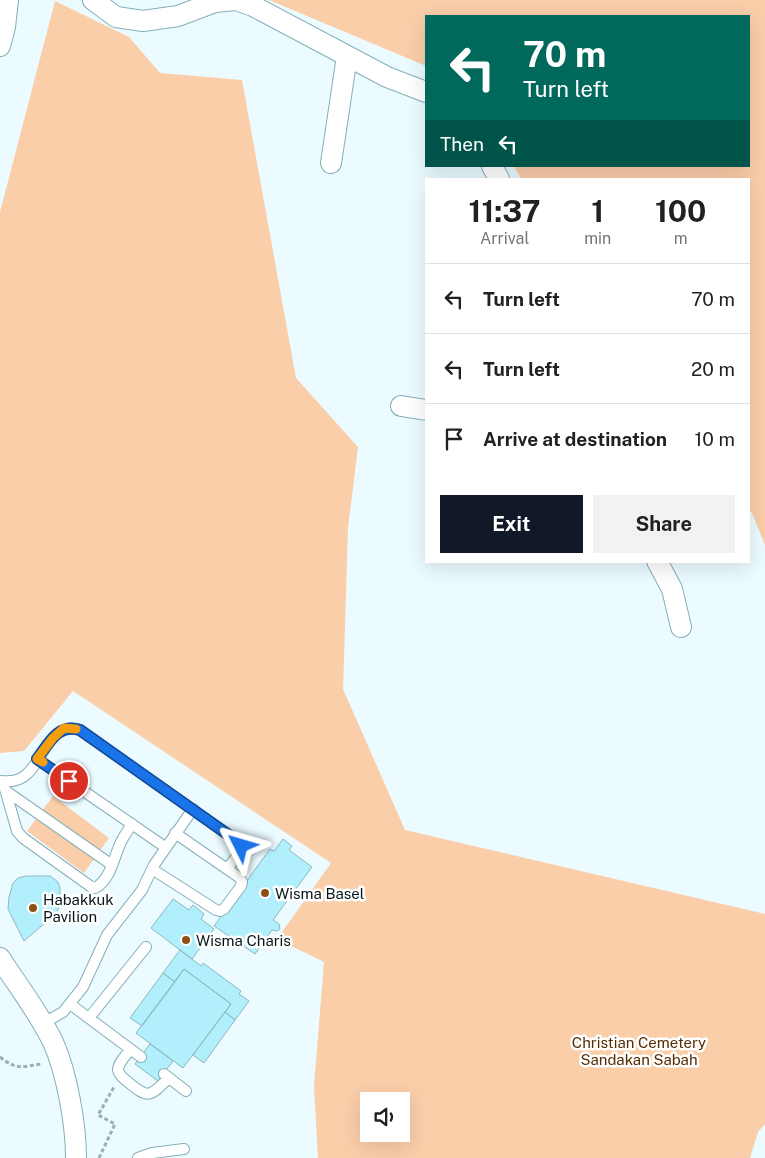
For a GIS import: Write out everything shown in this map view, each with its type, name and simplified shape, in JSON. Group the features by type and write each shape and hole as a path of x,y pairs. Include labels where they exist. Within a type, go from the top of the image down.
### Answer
{"street":[{"path":"0,46 5,27 8,0"},
{"path":"93,0 116,17 143,21 178,16 215,2 236,0 254,6 387,77 425,92"},
{"path":"330,163 347,56"},
{"path":"400,406 425,410"},
{"path":"658,563 672,589 680,627"},
{"path":"0,958 53,1043 62,1069 73,1121 76,1158"}],"lane":[{"path":"3,784 17,780 27,774 53,738 64,728 80,730 240,843 241,851 227,869"},
{"path":"37,759 165,847"},
{"path":"3,784 14,824 23,838 95,888 99,886 109,872 121,840 132,824"},
{"path":"3,784 112,865"},
{"path":"42,1024 63,1012 83,987 107,935 142,890 165,847 193,809"},
{"path":"152,869 220,911 224,909 241,886 240,878 175,834"},
{"path":"89,1018 146,947"},
{"path":"70,1004 141,1057"},
{"path":"130,1050 118,1070 121,1076 140,1092 144,1094 155,1092 166,1076 186,1091"},
{"path":"138,1158 152,1153 184,1149"}],"path":[{"path":"0,1056 10,1065 19,1068 59,1060"},
{"path":"99,1158 115,1124 98,1115 121,1076"}],"green space":[{"path":"269,0 765,0 765,545 750,511 750,178 520,178 515,167 750,167 750,15 425,15 425,66"},
{"name":"Christian Cemetery Sandakan Sabah","path":"55,1 129,37 160,73 242,80 296,378 358,447 348,528 343,689 405,830 765,914 765,1124 758,1132 750,1158 318,1158 314,1086 324,962 277,939 331,863 73,691 24,751 0,753 0,212"},
{"path":"53,796 109,838 84,873 27,831"}],"building":[{"name":"Wisma Basel","path":"283,839 292,846 289,850 312,867 273,920 279,924 280,929 277,931 272,930 255,954 214,926 270,849 274,851"},
{"name":"Habakkuk Pavilion","path":"50,876 58,882 60,900 59,908 52,917 24,941 8,909 13,883 18,878"},
{"name":"Wisma Charis","path":"173,899 189,910 193,905 204,914 201,919 214,929 192,959 151,928"},
{"path":"180,950 201,966 203,963 241,991 239,994 249,1001 235,1020 225,1012 231,1004 184,969 175,982 163,973"},
{"path":"184,969 231,1004 183,1068 136,1033"},
{"path":"163,973 175,982 142,1026 130,1018"},
{"path":"225,1012 235,1020 204,1063 193,1055"},
{"path":"150,1044 173,1061 158,1081 135,1064"}],"slow traffic":[{"path":"43,762 37,759 53,738 64,728 76,729"}],"place":[{"name":"Wisma Basel","path":"265,893"},
{"name":"Habakkuk Pavilion","path":"33,908"},
{"name":"Wisma Charis","path":"186,940"}],"route":[{"path":"69,781 37,759 53,738 64,728 80,730 240,843 241,846"}]}
